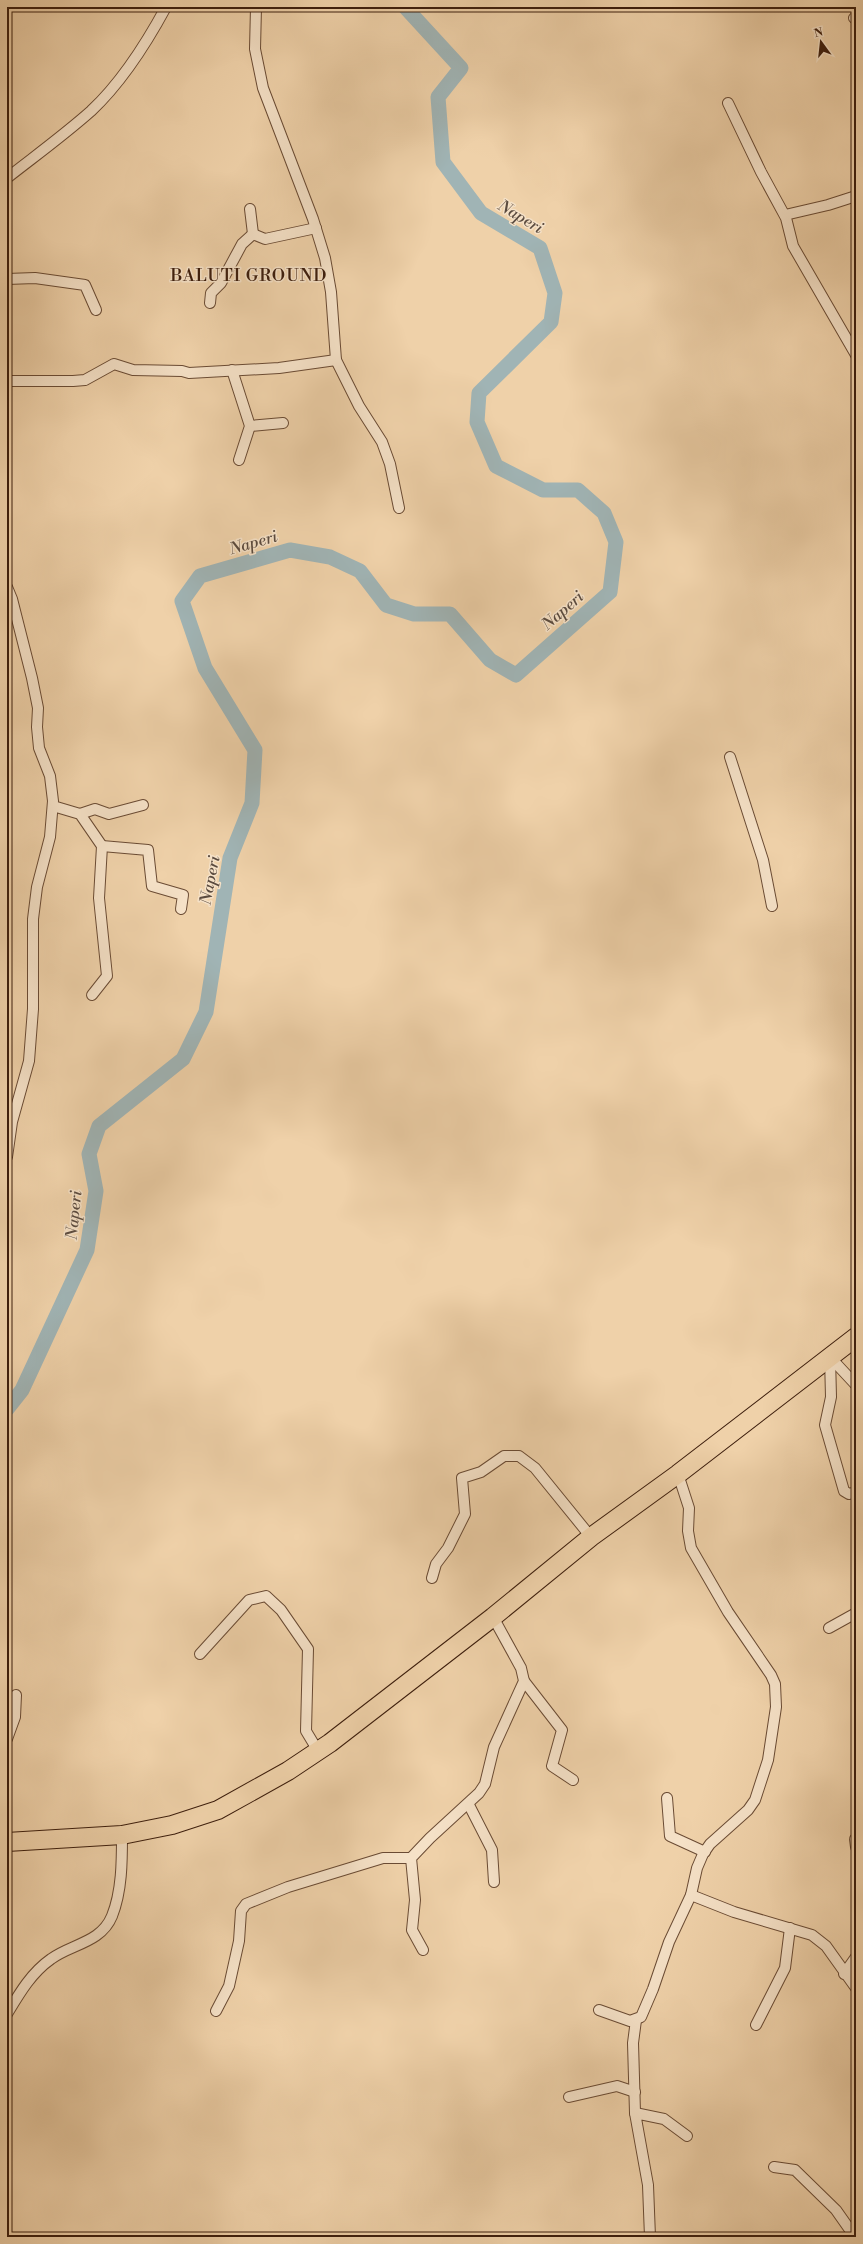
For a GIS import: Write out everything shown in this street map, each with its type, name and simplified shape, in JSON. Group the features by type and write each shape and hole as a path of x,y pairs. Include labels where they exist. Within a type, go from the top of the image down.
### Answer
{"highway":[{"path":"7,1842 122,1834 172,1825 218,1810 250,1794 318,1751 493,1617 591,1536 678,1474 856,1337"}],"street":[{"path":"7,178 96,106 146,42 166,7"},
{"path":"256,7 255,49 263,88 316,228 325,258 330,292 336,360 359,406 382,442 390,464 399,508"},
{"path":"728,103 761,172 785,215 793,246 856,355"},
{"path":"785,215 828,205 856,196"},
{"path":"250,209 253,234"},
{"path":"253,234 265,239 316,228"},
{"path":"210,303 211,293 221,283 242,244 253,234"},
{"path":"7,279 16,280 35,278 85,285 96,310"},
{"path":"7,381 85,380 114,364 133,370 182,371 189,373 279,368 336,360"},
{"path":"232,370 250,426 239,460"},
{"path":"250,426 283,423"},
{"path":"7,587 12,599 32,678 38,708 37,727 39,748 50,776 53,806 50,837 37,887 34,919 33,1009 29,1061 12,1122 7,1157"},
{"path":"730,757 763,860 772,906"},
{"path":"53,806 80,814 95,809 109,814 143,805"},
{"path":"80,814 102,846 99,898 107,976 92,995"},
{"path":"102,846 148,850 152,886 183,895 181,909"},
{"path":"830,1357 856,1385"},
{"path":"830,1357 831,1397 825,1425 844,1491 849,1494 856,1492"},
{"path":"432,1578 436,1564 448,1548 465,1514 462,1478 481,1472 504,1456 519,1456 535,1468 591,1536"},
{"path":"599,2010 622,2019 636,2020 641,2017 650,1996 668,1942 691,1895 697,1868 710,1844 748,1810 755,1800 772,1740 777,1694 771,1675 728,1612 691,1548 688,1531 689,1508 678,1474"},
{"path":"200,1654 249,1600 266,1596 280,1610 308,1649 306,1731 318,1751"},
{"path":"829,1628 856,1613"},
{"path":"493,1617 521,1668 524,1681 562,1730 552,1766 573,1780"},
{"path":"216,2011 229,1986 239,1941 241,1911 246,1904 288,1887 383,1858 411,1858 430,1838 469,1804 485,1784 494,1746 524,1681"},
{"path":"7,1739 15,1717 16,1695"},
{"path":"667,1798 670,1836 705,1852"},
{"path":"469,1804 492,1850 494,1882"},
{"path":"7,2014 35,1973 56,1956 84,1944 101,1933 112,1918 121,1869 122,1834"},
{"path":"411,1858 415,1900 412,1930 423,1950"},
{"path":"691,1895 734,1912 790,1928 819,1939 856,1988"},
{"path":"756,2025 785,1968 790,1928"},
{"path":"844,1974 856,1957"},
{"path":"636,2020 633,2043 635,2113 648,2185 650,2237"},
{"path":"569,2097 617,2086 635,2092"},
{"path":"635,2113 664,2119 687,2136"},
{"path":"774,2167 795,2170 836,2210 855,2237"}],"waterway":[{"name":"Naperi","path":"7,1409 22,1390 87,1250 96,1191 89,1154 99,1126 183,1059 206,1012 230,858 252,803 255,750 205,668 182,601 200,576 290,550 330,557 360,571 386,605 414,614 450,614 490,660 516,675 610,592 616,542 604,513 578,490 543,490 496,466 477,422 479,393 551,322 555,293 540,248 481,213 443,162 438,97 461,68 405,7"}],"district":[{"name":"BALUTI GROUND","path":"249,275"}]}
